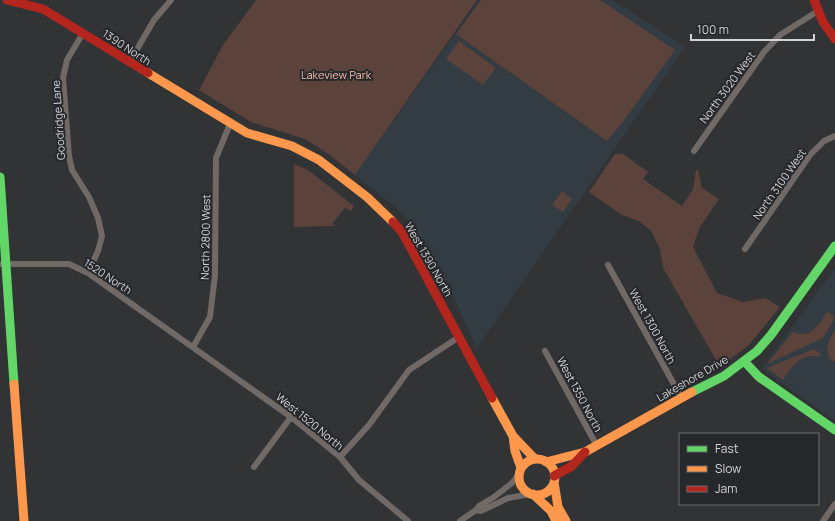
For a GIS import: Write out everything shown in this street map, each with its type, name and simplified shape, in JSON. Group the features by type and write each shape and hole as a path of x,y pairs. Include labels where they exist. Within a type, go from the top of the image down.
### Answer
{"street":[{"name":"1390 North","path":"7,0 43,9 230,124"},
{"path":"129,63 154,20 171,0"},
{"path":"814,0 818,11 835,38"},
{"name":"North 3020 West","path":"694,151 764,52 780,35 818,11"},
{"name":"Goodridge Lane","path":"83,33 67,60 63,78 69,156 72,170 89,197 98,218 102,236 98,251 88,273"},
{"name":"West 1390 North","path":"230,124 247,133 292,146 308,153 363,194 386,214 402,232 513,436 535,460"},
{"name":"North 2800 West","path":"193,346 210,317 215,275 216,158 230,124"},
{"name":"North 3100 West","path":"745,249 810,155 824,140 835,136"},
{"path":"0,177 3,264 24,521"},
{"name":"Lakeshore Drive","path":"546,462 585,452 681,397 724,376 757,351 771,335 835,246"},
{"name":"1520 North","path":"3,264 69,264 88,273 193,346"},
{"name":"West 1300 North","path":"608,265 681,397"},
{"path":"340,457 369,426 409,370 459,337"},
{"name":"West 1520 North","path":"193,346 291,417 340,457 359,480 408,521"},
{"name":"West 1350 North","path":"545,351 597,446"},
{"path":"744,361 759,377 835,430"},
{"path":"254,467 291,417"},
{"name":"West 1390 North","path":"513,436 520,471"},
{"name":"Lakeshore Drive","path":"554,479 572,466 585,452"},
{"path":"460,521 476,510 479,506 494,497 512,482 530,461 535,460 546,462 550,466 554,479 558,507 566,521"},
{"path":"520,471 521,486 551,511 556,521"},
{"path":"476,510 481,511 508,498 531,494 542,494 547,492 554,479"},
{"path":"823,521 835,504"}],"shaded area":[{"path":"479,0 612,0 685,47 477,348 454,299 410,222 393,205 355,175"},
{"path":"835,268 835,421 762,369"}],"green space":[{"name":"Lakeview Park","path":"256,0 477,0 355,175 327,153 305,139 251,122 199,90 223,45"},
{"path":"481,0 600,0 675,50 622,123 607,141 456,34"},
{"path":"459,41 496,68 483,85 446,59"},
{"path":"615,154 623,154 648,172 643,179 682,206 693,189 696,170 698,170 702,188 719,199 700,227 693,247 717,293 743,302 765,298 780,307 749,345 720,367 663,268 660,249 651,231 639,221 622,215 589,192"},
{"path":"294,164 308,170 354,206 351,211 345,208 332,224 336,226 294,227"},
{"path":"562,191 572,199 563,212 552,205"},
{"path":"827,312 833,315 834,319 823,338 767,364 793,332 799,334 809,333 817,326"},
{"path":"835,329 835,362 829,358 827,346"},
{"path":"814,349 820,354 820,357 813,356 802,358 794,365 783,380 767,368"}],"traffic: fast":[{"path":"0,177 14,384"},
{"path":"692,392 724,376 757,351 771,335 835,246"},
{"path":"744,361 759,377 835,430"}],"traffic: slow":[{"path":"148,73 247,133 292,146 319,160 367,197 393,222"},
{"path":"14,384 24,521"},
{"path":"546,462 585,452 692,392"},
{"path":"492,398 513,436 535,459"},
{"path":"513,436 515,451 521,468"},
{"path":"537,459 547,462 552,467 555,477 552,487 547,492 537,495 527,492 522,487 519,477 522,467 527,462 537,459"},
{"path":"554,482 558,507 566,521"},
{"path":"533,494 551,511 556,521"}],"traffic: jam":[{"path":"7,0 43,9 148,73"},
{"path":"814,0 823,22 835,39"},
{"path":"393,222 402,232 492,398"},
{"path":"554,476 572,466 585,452"}]}
